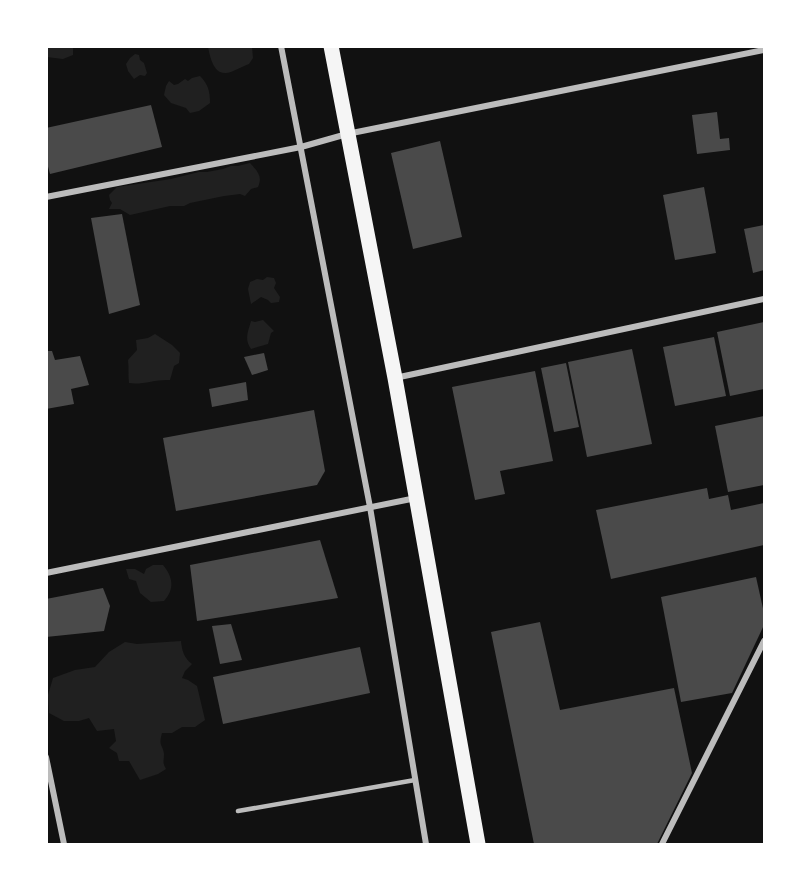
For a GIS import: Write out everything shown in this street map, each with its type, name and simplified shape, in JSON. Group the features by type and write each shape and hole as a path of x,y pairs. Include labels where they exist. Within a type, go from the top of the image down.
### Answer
{"highway":[{"path":"331,46 395,378 478,844"}],"street":[{"path":"281,46 369,507 426,844"},
{"path":"46,197 301,147 347,134 765,50"},
{"path":"395,378 765,299"},
{"path":"46,573 417,498"},
{"path":"662,844 765,641"},
{"path":"46,757 64,844"}],"lane":[{"path":"238,811 415,780"}],"shaded area":[{"path":"47,46 73,47 73,55 63,59 47,57"},
{"path":"208,47 252,47 253,58 249,64 231,72 222,73 215,68"},
{"path":"135,54 139,55 147,73 145,76 140,75 134,79 126,64"},
{"path":"200,76 208,88 210,103 199,111 190,113 186,108 171,103 164,95 169,81 174,85 185,79 188,81"},
{"path":"250,163 260,180 258,187 251,189 245,196 240,194 224,196 184,206 170,206 130,215 120,209 109,209 112,203 109,195 117,187"},
{"path":"267,277 274,278 276,283 274,288 280,297 279,302 271,303 261,297 251,304 248,289 250,282"},
{"path":"263,320 274,331 271,333 268,344 251,349 247,339 251,321"},
{"path":"155,334 180,353 179,363 174,366 170,380 129,383 128,360 137,350 136,340"},
{"path":"153,565 163,565 171,578 170,592 164,601 151,602 140,593 136,581 129,579 126,569 135,569 144,574 146,569"},
{"path":"181,641 184,654 192,664 182,678 197,686 205,720 195,727 182,727 172,733 162,733 161,743 166,769 158,774 140,780 129,761 119,761 117,753 109,748 116,741 114,729 97,731 89,718 64,721 49,713 48,695 53,678 75,670 95,667 109,652 125,642 137,644"}],"building":[{"path":"151,105 162,147 50,174 46,159 46,128"},
{"path":"717,112 720,139 729,138 730,150 697,154 692,115"},
{"path":"440,141 462,237 413,249 391,153"},
{"path":"704,187 716,253 675,260 663,195"},
{"path":"122,214 140,305 109,314 91,218"},
{"path":"764,225 764,270 753,273 744,229"},
{"path":"764,322 764,389 730,396 717,332"},
{"path":"714,337 726,396 675,406 663,347"},
{"path":"632,349 652,444 587,457 568,362"},
{"path":"46,351 52,351 55,360 80,356 89,385 71,389 74,404 46,409"},
{"path":"264,353 268,370 252,375 244,357"},
{"path":"566,363 579,427 554,432 541,368"},
{"path":"535,371 553,461 500,471 505,494 475,500 452,387"},
{"path":"246,382 248,400 212,407 209,389"},
{"path":"314,410 325,471 317,485 176,511 163,438"},
{"path":"764,416 764,485 728,492 715,426"},
{"path":"707,488 709,499 728,495 731,510 764,503 764,545 611,579 596,510"},
{"path":"320,540 338,598 197,621 190,565"},
{"path":"756,577 764,613 764,625 732,693 681,702 661,597"},
{"path":"103,588 110,606 104,631 46,637 46,599"},
{"path":"540,622 560,710 674,688 692,773 657,844 534,844 491,632"},
{"path":"231,624 242,660 220,664 212,626"},
{"path":"360,647 370,693 223,724 213,677"}]}
